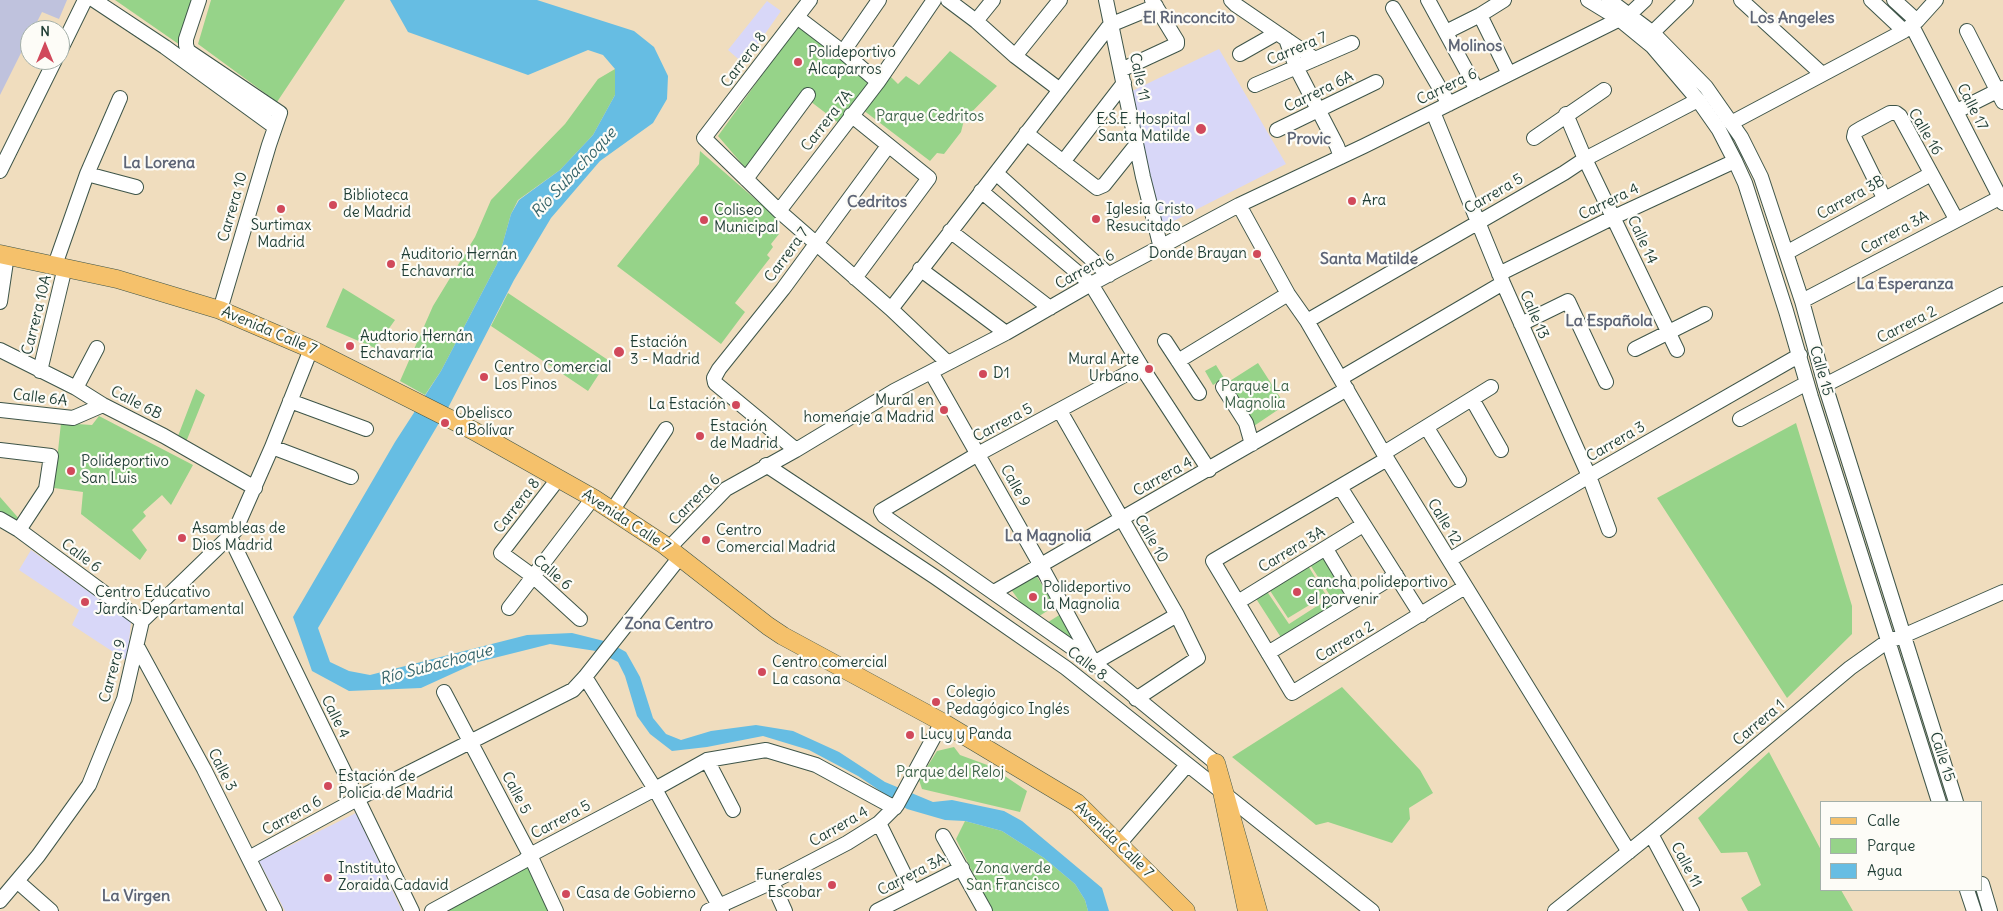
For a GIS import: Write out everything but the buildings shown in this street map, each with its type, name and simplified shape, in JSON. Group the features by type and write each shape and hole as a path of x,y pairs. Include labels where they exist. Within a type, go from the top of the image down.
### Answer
{"main road":[{"name":"Avenida Calle 7","path":"3,254 117,278 220,310 311,348 454,420 612,510 674,552 775,632 942,722 1077,803 1186,911"},
{"path":"1216,763 1248,911"},
{"path":"1216,763 1258,911"}],"street":[{"path":"70,31 85,0"},
{"path":"94,0 165,47 275,127"},
{"name":"Carrera 10","path":"199,0 186,39 188,51 280,113 220,310"},
{"name":"Carrera 8","path":"746,179 704,138 810,0"},
{"path":"843,52 879,0"},
{"name":"Carrera 7A","path":"779,211 878,82 934,0"},
{"path":"948,0 976,21 1015,56 1060,90"},
{"path":"976,21 993,0"},
{"path":"1015,56 1060,0"},
{"name":"Calle 11","path":"1106,0 1110,25 1123,76 1142,177 1161,248"},
{"path":"1231,0 1315,59"},
{"path":"1428,0 1477,90"},
{"path":"1446,32 1480,15 1504,0"},
{"name":"Calle 15","path":"1588,0 1625,16"},
{"name":"Calle 15","path":"1609,0 1706,87 1741,137 1761,177 1802,301 1825,385 1850,459 1903,636 1956,801"},
{"name":"Carrera 6","path":"249,858 357,799 573,690 615,639 674,552 726,489 894,392 1006,333 1091,284 1238,205 1341,157 1625,16 1645,0"},
{"path":"1649,36 1686,0"},
{"path":"1741,0 1822,74"},
{"name":"Calle 17","path":"1871,0 1911,26"},
{"name":"Calle 17","path":"1894,0 1911,26 2002,198"},
{"path":"1731,123 1911,26 1936,0"},
{"path":"891,308 1110,25 1154,3 1177,40 1177,44 1123,76 1063,162"},
{"path":"1393,8 1449,104"},
{"path":"1480,15 1509,74"},
{"path":"797,17 878,82"},
{"path":"1957,111 2001,94 1966,31"},
{"path":"1240,54 1281,36"},
{"path":"1281,36 1341,157"},
{"name":"Calle 15","path":"1649,36 1719,130 1745,183 1939,801"},
{"name":"Carrera 7","path":"1255,85 1352,43"},
{"path":"0,172 50,70"},
{"name":"Carrera 6A","path":"1277,130 1376,82"},
{"path":"1534,138 1566,114 1604,90"},
{"path":"808,95 746,179 779,211 891,308 948,363"},
{"name":"Carrera 10A","path":"40,371 60,266 87,174 120,98"},
{"name":"Carrera 5","path":"1307,321 1564,173 1585,159 1698,100"},
{"name":"Calle 13","path":"1433,112 1501,278 1589,476 1609,530"},
{"name":"Calle 16","path":"1884,198 1854,136 1855,132 1867,125 1890,113 1896,113 1900,116 1956,219"},
{"name":"Calle 14","path":"1566,114 1585,159 1677,350"},
{"path":"851,115 928,178 855,278"},
{"path":"1026,133 1097,188 1101,188 1136,145"},
{"name":"Carrera 7","path":"796,450 715,383 714,378 719,369 783,289 888,146"},
{"name":"Carrera 4","path":"994,592 1252,444 1501,278 1614,217 1735,161"},
{"path":"996,173 1109,275"},
{"path":"87,174 136,188"},
{"name":"Carrera 3B","path":"1786,253 1931,174"},
{"path":"982,191 1091,284 1141,366 1209,470"},
{"name":"Carrera 3A","path":"1802,301 1956,219 2002,198"},
{"name":"Calle 12","path":"1238,205 1288,294 1307,321 1386,457 1629,852"},
{"path":"950,231 1050,308"},
{"path":"0,300 3,254"},
{"path":"920,269 1006,333"},
{"path":"1178,361 1288,294"},
{"name":"Carrera 2","path":"1825,385 2003,294"},
{"path":"1521,324 1568,301 1606,382"},
{"path":"1635,349 1705,314"},
{"path":"1166,341 1199,393"},
{"path":"76,388 97,348"},
{"path":"142,621 236,531 311,348"},
{"name":"Calle 6B","path":"0,350 76,388 103,405 164,436 255,488"},
{"name":"Carrera 3","path":"1449,560 1589,476 1800,356"},
{"name":"Carrera 5","path":"994,592 884,516 881,511 978,454 1141,366"},
{"name":"Calle 9","path":"931,372 1094,663 1216,763"},
{"path":"1740,419 1807,382"},
{"path":"1223,387 1246,423 1252,444"},
{"path":"1396,575 1268,653 1213,561 1340,488 1426,428 1491,388"},
{"path":"1472,399 1501,450"},
{"path":"290,401 366,430"},
{"name":"Calle 6A","path":"0,410 73,418 103,405"},
{"name":"Calle 10","path":"1060,410 1177,615 1198,658 1136,699"},
{"path":"1426,428 1459,480"},
{"path":"612,510 666,429"},
{"path":"272,447 351,477"},
{"path":"0,450 51,456 46,489 19,530"},
{"path":"1833,467 1850,459"},
{"name":"Calle 8","path":"766,465 935,577 1058,662 1372,911"},
{"name":"Carrera 8","path":"501,553 558,479"},
{"path":"1340,488 1421,615"},
{"path":"509,608 593,498"},
{"name":"Calle 6","path":"0,519 19,530 142,621"},
{"name":"Carrera 3A","path":"1238,602 1364,526"},
{"name":"Calle 4","path":"230,537 412,911"},
{"path":"1326,548 1356,600"},
{"name":"Calle 6","path":"501,553 534,577 580,619"},
{"name":"Carrera 2","path":"1268,653 1292,694 1465,587"},
{"path":"994,592 1094,663 1177,615"},
{"name":"Carrera 1","path":"1555,911 1651,834 1850,668 1888,641 2003,592"},
{"name":"Carrera 9","path":"0,901 38,856 89,785 124,699 142,621"},
{"name":"Calle 3","path":"137,646 204,769 275,911"},
{"path":"585,677 656,789 716,909"},
{"name":"Calle 5","path":"444,692 530,855 556,911"},
{"name":"Carrera 4","path":"716,909 848,843 879,823 896,806 942,722"},
{"path":"733,810 707,760 766,750 816,765 896,806"},
{"name":"Carrera 5","path":"432,911 524,861 530,855 707,760"},
{"path":"1929,769 1944,764"},
{"path":"1119,844 1187,765"},
{"path":"879,823 913,892"},
{"name":"Calle 11","path":"1651,834 1692,911"},
{"path":"943,836 985,911"},
{"name":"Carrera 3A","path":"883,910 913,892 962,868"},
{"path":"17,881 51,911"},
{"path":"772,882 785,911"},
{"path":"1983,887 1990,911"},
{"path":"1967,891 1974,911"}],"shaded area":[{"path":"0,0 67,0 59,19 42,12 38,20 20,20 20,55 0,95"},
{"path":"767,1 781,11 744,64 728,50"},
{"name":"E.S.E. Hospital Santa Matilde","path":"1219,49 1286,164 1160,228 1128,93"},
{"name":"Centro Educativo Jardín Departamental","path":"31,550 131,622 127,661 72,625 79,610 19,570"},
{"name":"Instituto Zoraida Cadavid","path":"356,813 402,911 285,911 259,861"}],"green space":[{"path":"115,0 196,0 180,45"},
{"path":"211,0 345,0 277,102 198,44"},
{"path":"801,21 875,82 840,124 806,98 749,172 718,136"},
{"name":"Parque Cedritos","path":"950,51 997,86 964,120 961,132 944,154 937,153 930,161 863,110 887,73 898,84 906,76 919,85"},
{"path":"615,69 615,95 593,135 560,170 518,200 511,214 497,264 441,371 425,395 400,381 433,306 475,237 491,200 565,124 598,79"},
{"path":"700,151 778,219 772,226 779,234 771,244 773,247 767,255 770,258 735,303 745,312 721,344 617,266 699,164"},
{"path":"343,288 395,320 375,348 326,327"},
{"path":"508,293 608,360 588,391 491,326"},
{"name":"Parque La Magnolia","path":"1258,363 1285,405 1251,428 1225,384"},
{"path":"1216,365 1224,378 1213,385 1205,371"},
{"path":"196,389 205,395 186,442 178,436"},
{"path":"99,416 193,465 171,505 162,495 143,512 146,516 132,530 147,550 140,560 81,514 83,492 54,488 61,423 92,425"},
{"path":"1796,423 1852,606 1852,634 1787,698 1657,498"},
{"path":"0,497 21,521 18,524 0,513"},
{"path":"1323,555 1349,598 1282,639 1255,597 1266,590 1289,624 1331,597 1309,563"},
{"name":"cancha polideportivo el porvenir","path":"1307,564 1326,595 1288,618 1269,589"},
{"name":"Polideportivo la Magnolia","path":"1036,575 1055,606 1033,620 1010,588"},
{"path":"1061,614 1078,647 1045,624"},
{"path":"1342,687 1420,770 1433,793 1409,808 1410,819 1392,843 1328,822 1316,825 1232,757"},
{"name":"Parque del Reloj","path":"954,747 960,755 990,766 1027,791 1020,812 922,789 919,780 937,751"},
{"path":"1769,752 1820,848 1820,891 1842,891 1853,911 1748,911 1741,898 1761,885 1747,852 1721,853 1698,818"},
{"name":"Zona verde San Francisco","path":"965,821 1002,831 1044,858 1075,884 1085,900 1088,911 992,911 956,839"},
{"path":"528,866 550,911 447,911"}],"water":[{"name":"Río Subachoque","path":"390,0 537,0 634,31 654,47 668,76 667,99 653,123 600,161 551,218 514,280 449,406 318,628 330,662 349,671 370,675 527,635 572,633 608,642 626,652 640,677 653,718 666,734 681,740 711,731 756,725 793,731 839,752 885,782 933,802 952,800 1004,811 1022,821 1102,888 1109,911 1088,911 1085,900 1075,884 1044,858 1002,831 965,821 945,820 907,809 858,776 809,750 763,736 707,747 672,751 650,734 637,716 625,676 618,662 596,651 550,644 478,662 421,688 349,691 312,671 293,617 395,442 441,371 497,264 511,214 519,200 560,170 593,135 615,95 615,69 603,55 588,50 528,75 408,32"}],"place":[{"name":"Polideportivo Alcaparros","path":"798,62"},
{"name":"E.S.E. Hospital Santa Matilde","path":"1201,129"},
{"name":"Ara","path":"1352,201"},
{"name":"Biblioteca de Madrid","path":"333,205"},
{"name":"Surtimax Madrid","path":"281,209"},
{"name":"Iglesia Cristo Resucitado","path":"1096,219"},
{"name":"Coliseo Municipal","path":"704,220"},
{"name":"Donde Brayan","path":"1257,254"},
{"name":"Auditorio Hernán Echavarría","path":"391,264"},
{"name":"Audtorio Hernán Echavarría","path":"350,346"},
{"name":"Estación 3 - Madrid","path":"619,352"},
{"name":"Mural Arte Urbano","path":"1149,369"},
{"name":"D1","path":"983,374"},
{"name":"Centro Comercial Los Pinos","path":"484,377"},
{"name":"La Estación","path":"736,405"},
{"name":"Mural en homenaje a Madrid","path":"944,410"},
{"name":"Obelisco a Bolívar","path":"445,423"},
{"name":"Estación de Madrid","path":"700,436"},
{"name":"Polideportivo San Luis","path":"71,471"},
{"name":"Asambleas de Dios Madrid","path":"182,538"},
{"name":"Centro Comercial Madrid","path":"706,540"},
{"name":"cancha polideportivo el porvenir","path":"1297,592"},
{"name":"Polideportivo la Magnolia","path":"1033,597"},
{"name":"Centro Educativo Jardín Departamental","path":"85,602"},
{"name":"Centro comercial La casona","path":"762,672"},
{"name":"Colegio Pedagógico Inglés","path":"936,702"},
{"name":"Lucy y Panda","path":"910,735"},
{"name":"Estación de Policia de Madrid","path":"328,786"},
{"name":"Instituto Zoraida Cadavid","path":"328,878"},
{"name":"Funerales Escobar","path":"832,885"},
{"name":"Casa de Gobierno","path":"566,894"}],"district":[{"name":"El Rinconcito","path":"1189,18"},
{"name":"Los Angeles","path":"1792,18"},
{"name":"Molinos","path":"1475,46"},
{"name":"Provic","path":"1309,139"},
{"name":"La Lorena","path":"159,163"},
{"name":"Cedritos","path":"877,202"},
{"name":"Santa Matilde","path":"1369,259"},
{"name":"La Esperanza","path":"1905,284"},
{"name":"La Española","path":"1609,321"},
{"name":"La Magnolia","path":"1048,536"},
{"name":"Zona Centro","path":"669,624"},
{"name":"La Virgen","path":"136,896"}]}
